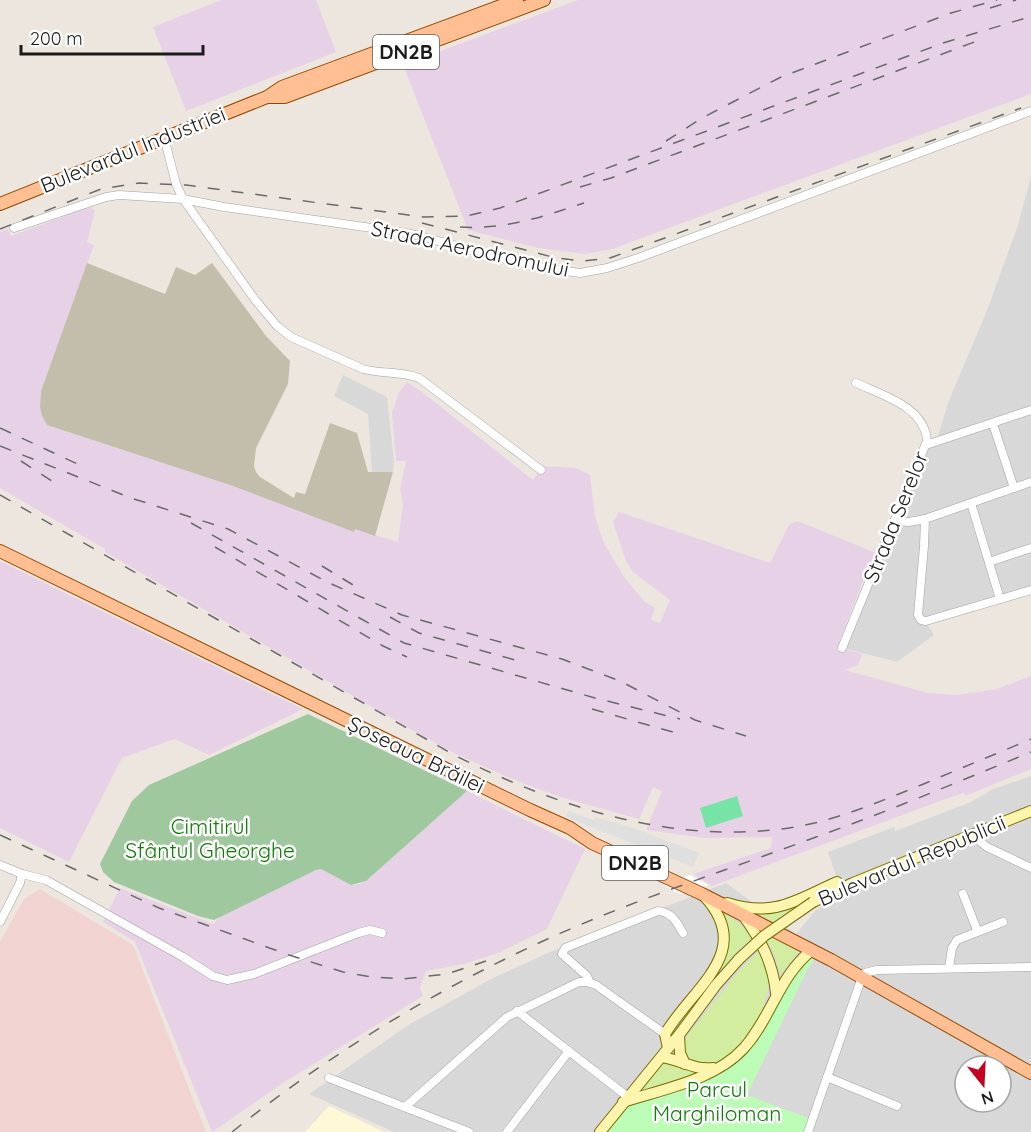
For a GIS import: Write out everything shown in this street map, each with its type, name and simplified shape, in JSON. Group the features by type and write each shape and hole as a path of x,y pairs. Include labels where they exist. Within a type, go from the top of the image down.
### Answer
{"main road":[{"name":"Bulevardul Industriei","path":"0,204 267,97 282,87 517,0"},
{"name":"Bulevardul Industriei","path":"267,97 285,97 544,0"},
{"name":"Șoseaua Brăilei","path":"0,551 570,828 592,843 708,897 831,960 1031,1073"},
{"name":"Bulevardul Republicii","path":"600,1132 679,1035 716,985 739,959 771,930 813,902 853,883 1031,811"},
{"path":"708,897 745,908 774,909 858,874 901,864"},
{"path":"708,897 722,921 725,937 722,955 718,964 665,1034 665,1052 694,1068 717,1068"},
{"path":"743,915 764,945 776,993"},
{"path":"626,1100 702,1076 717,1068 743,1048 793,968 812,950"},
{"path":"679,1035 680,1053 685,1064"},
{"path":"638,1086 641,1093 653,1092"}],"street":[{"name":"Strada Aerodromului","path":"14,228 99,199 119,195 183,199 398,232 531,266 580,273 607,268 638,258 1031,111"},
{"path":"164,137 176,184 183,199 266,315 284,332 318,350 363,369 381,373 405,374 418,378 541,470"},
{"name":"Strada Serelor","path":"842,648 926,445 923,428 906,407 856,383"},
{"path":"926,445 1031,410"},
{"path":"993,424 1014,488"},
{"path":"895,521 909,522 924,519 1031,482"},
{"path":"971,503 1000,598"},
{"path":"924,519 919,619 926,621 1031,590"},
{"path":"989,562 1031,548"},
{"path":"972,835 987,847 1031,868"},
{"path":"0,865 46,880 183,957 198,968 227,980 254,974 358,933 370,930 382,933"},
{"path":"0,922 20,883 22,874"},
{"path":"963,894 977,930"},
{"path":"665,1034 590,982 587,976 562,954 565,948 577,942 658,911 663,911 672,917 683,933"},
{"path":"949,968 954,944 977,930 1003,922"},
{"path":"808,1132 865,973 877,970 1031,967"},
{"path":"405,1107 507,1017 579,982 590,982"},
{"path":"517,1011 569,1051 626,1100"},
{"path":"507,1132 569,1051"},
{"path":"827,1077 897,1106"},
{"path":"329,1078 469,1132"}],"shaded area":[{"path":"221,0 316,0 336,52 186,111 153,27"},
{"path":"578,0 1031,0 1031,94 612,249 585,254 538,248 468,230 403,65"},
{"path":"1031,176 1031,593 927,624 934,635 897,662 843,648 877,549 920,452 938,436 949,400 986,313 1018,225"},
{"path":"89,207 95,210 87,242 94,245 41,391 40,407 47,425 233,486 354,532 355,529 398,542 403,504 400,489 406,461 396,461 392,413 399,392 407,382 533,480 543,466 576,468 590,475 595,517 604,543 624,577 645,602 655,608 651,620 660,623 670,600 633,572 626,561 613,522 619,512 770,563 789,525 795,522 876,553 838,647 862,654 858,665 845,670 928,693 957,695 997,689 1031,676 1031,769 965,796 964,793 940,801 712,886 693,874 771,848 772,837 705,838 646,830 662,791 653,787 639,819 560,797 512,779 454,753 412,730 105,552 105,549 0,488 0,232 8,229 11,236"},
{"path":"87,263 165,294 176,267 195,275 212,263 266,336 290,361 288,384 256,448 254,466 256,472 260,477 294,498 296,492 305,494 330,423 357,433 368,472 393,472 375,536 355,529 354,532 233,486 47,425 40,407 41,391"},
{"path":"343,375 387,397 393,472 372,472 368,414 334,396"},
{"path":"0,561 303,709 209,755 175,739 122,758 69,862 0,828"},
{"path":"1031,776 1031,1132 394,1132 309,1094 410,1024 491,979 550,952 726,883 796,934 816,910 843,897 828,852 894,827 895,831 898,830 971,802 993,789"},
{"path":"467,791 585,849 547,929 498,953 464,964 426,971 420,988 423,996 283,1083 212,1132 135,942 103,922 120,888 213,924 220,917 316,870 321,869 351,885 360,884"},
{"path":"568,811 594,820 595,817 636,829 699,853 693,867 566,817"},
{"path":"40,889 133,945 206,1132 0,1132 0,942 24,899"},
{"path":"329,1106 384,1132 305,1132"}],"green space":[{"name":"Cimitirul Sfântul Gheorghe","path":"308,714 467,791 366,881 351,885 321,869 316,870 214,920 198,916 114,882 103,872 100,864 132,801 149,785"},
{"path":"737,796 743,816 706,828 700,808"},
{"path":"797,905 772,923 753,914 752,911"},
{"path":"720,910 739,923 752,938 732,956 724,972 720,974 724,952"},
{"path":"773,936 800,950 780,975 775,956 767,940"},
{"path":"758,952 766,964 769,980 759,1016 749,1034 724,1060 710,1065 687,1061 684,1045 687,1036 740,970"},
{"name":"Parcul Marghiloman","path":"812,957 815,958 807,970 747,1095 811,1119 806,1132 600,1132 619,1108 731,1059 791,980"},
{"path":"666,1060 696,1074 645,1091 643,1088"}],"pier":[{"path":"690,875 708,885 680,894 663,885"}],"railway":[{"path":"666,141 702,118 781,77 951,13 997,0"},
{"path":"990,8 1016,0"},
{"path":"0,229 101,189 139,183 186,185 423,217 466,216 500,208 943,43 1029,17"},
{"path":"580,187 611,178 977,41"},
{"path":"422,223 556,258 583,261 610,258 1021,108"},
{"path":"460,227 507,224 538,218 584,203"},
{"path":"0,428 84,467"},
{"path":"0,446 131,498 228,529 327,582 402,615 562,659 620,681 695,720 746,736"},
{"path":"21,461 52,481"},
{"path":"0,495 454,755 540,793 585,809 631,821 678,829 725,832 772,830 819,822 887,799 1031,739"},
{"path":"191,523 404,643 595,698 680,719"},
{"path":"215,547 383,646 407,657"},
{"path":"322,566 363,591"},
{"path":"390,617 419,633 515,660"},
{"path":"592,709 676,733"},
{"path":"232,1132 302,1079 374,1031 528,948 634,903 870,817 1031,752"},
{"path":"0,835 159,908 343,972 403,979 447,974 486,961"}]}
